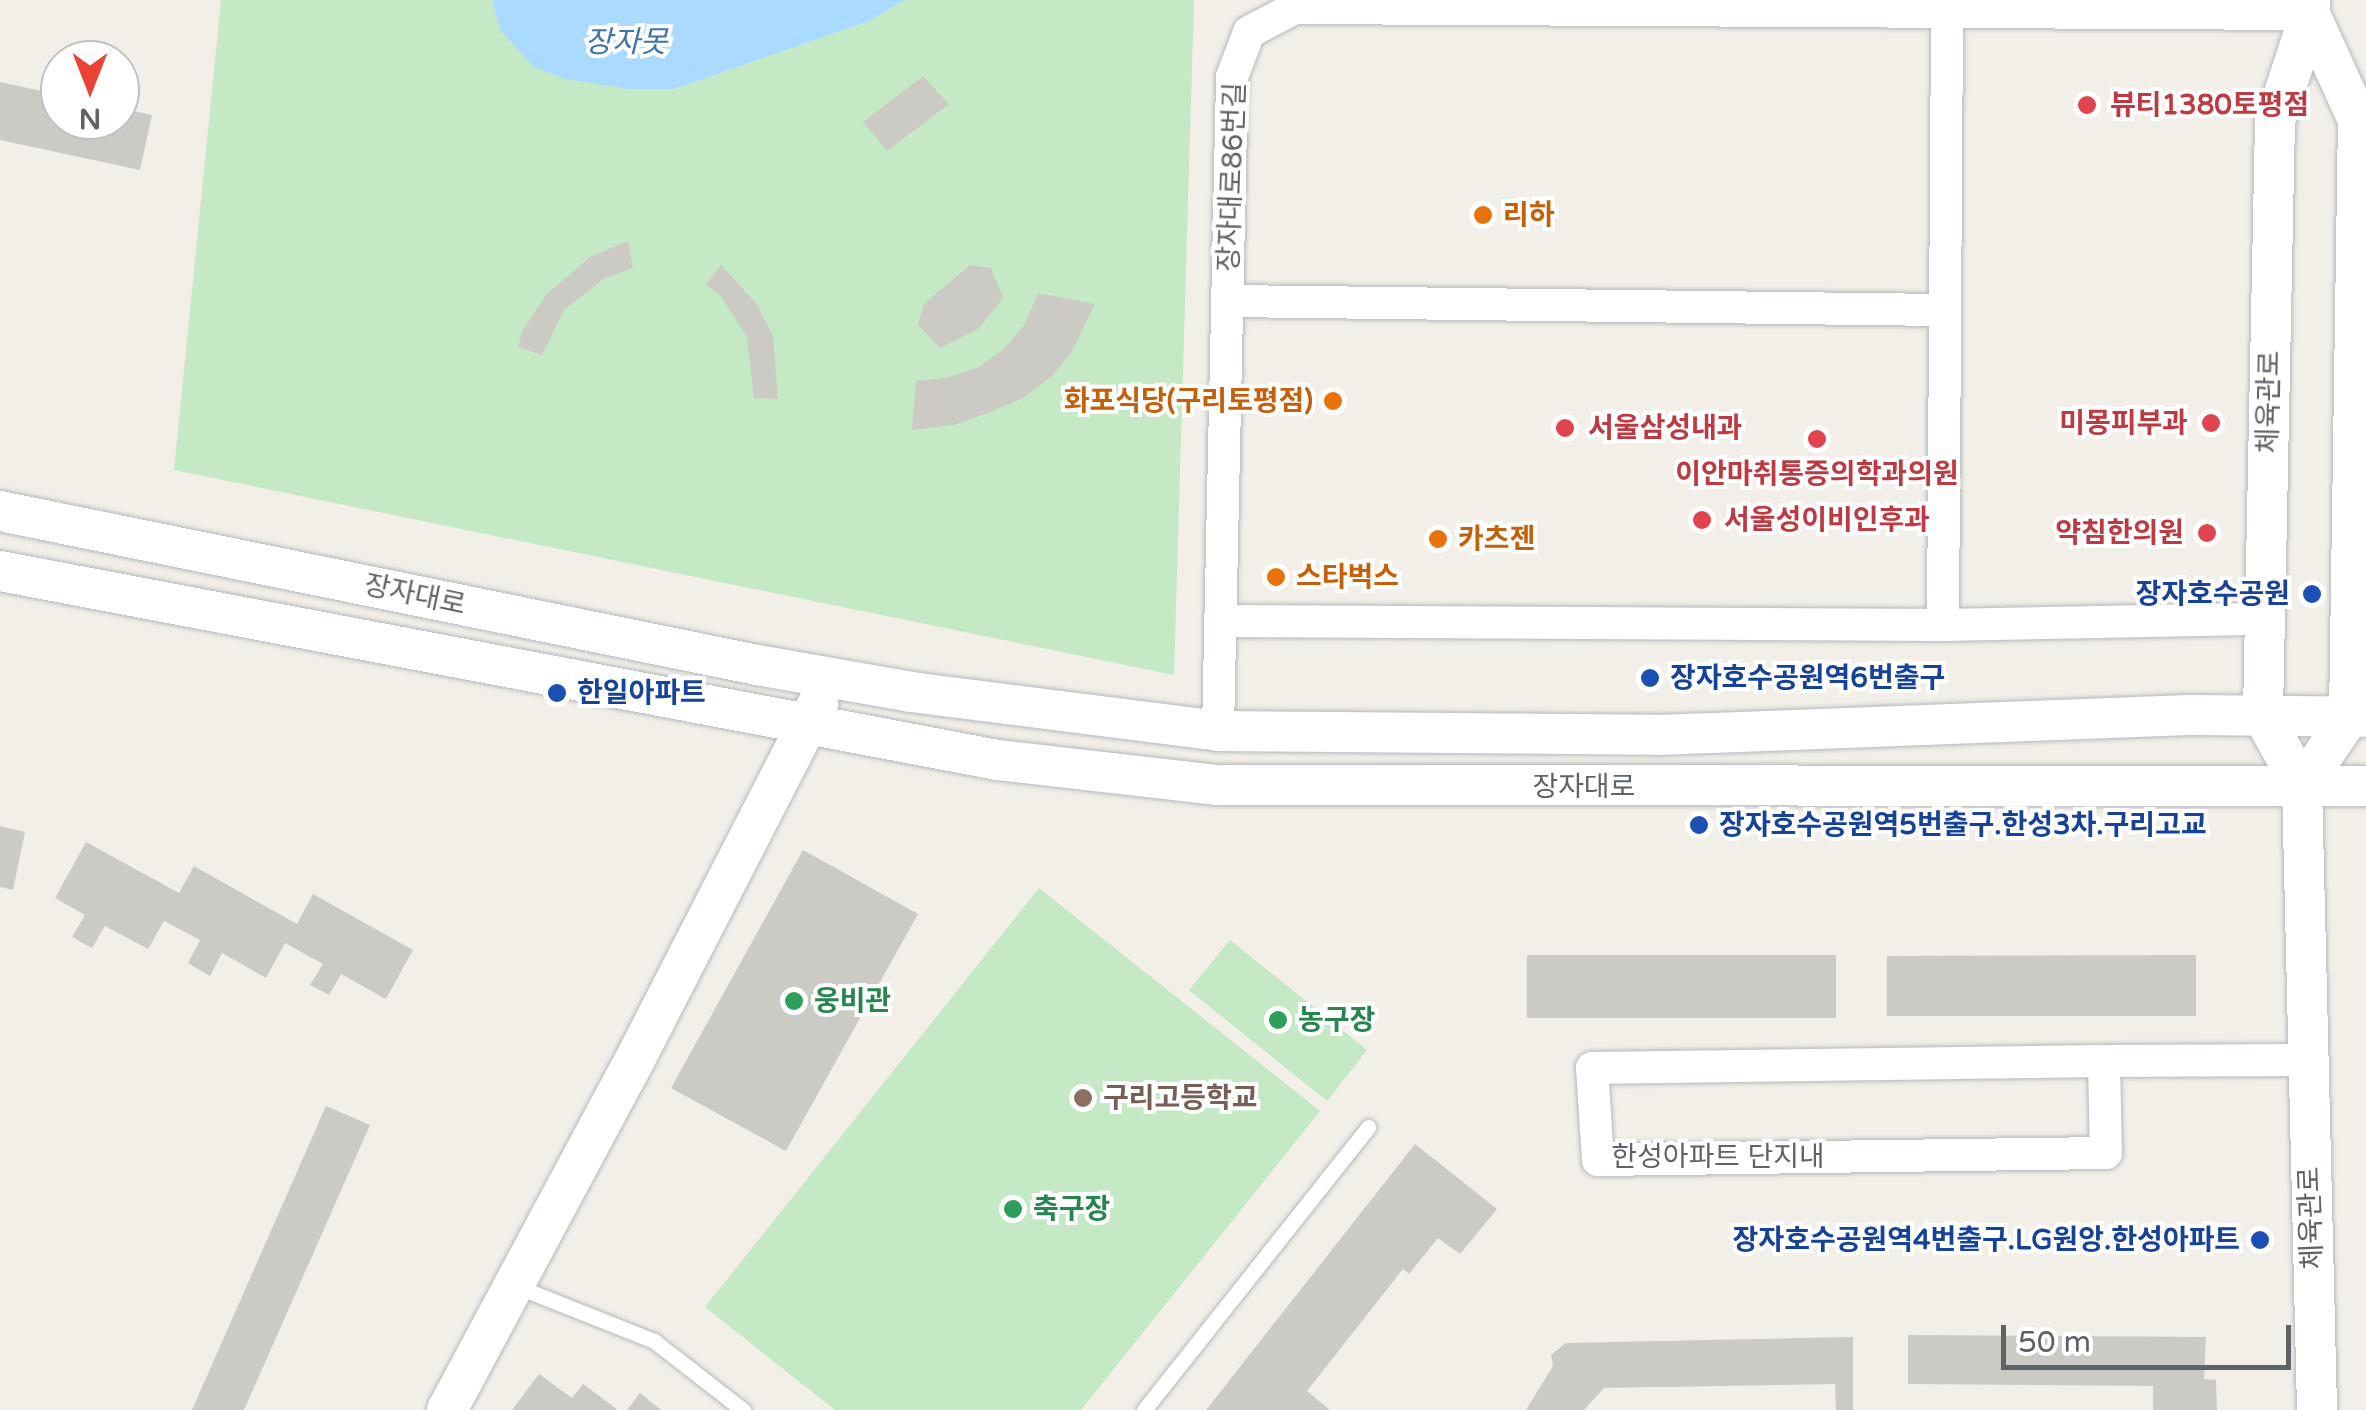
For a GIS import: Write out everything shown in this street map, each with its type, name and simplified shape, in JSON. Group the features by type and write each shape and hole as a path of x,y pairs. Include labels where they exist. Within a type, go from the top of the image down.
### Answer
{"street":[{"name":"장자대로86번길","path":"1218,731 1232,76 1249,32 1295,8 1946,14 2310,7"},
{"path":"2302,786 2358,717 2358,120 2310,7"},
{"name":"체육관로","path":"2310,7 2275,121 2263,716 2302,786 2317,1410"},
{"path":"1943,625 1946,14"},
{"path":"1228,301 1944,310"},
{"name":"장자대로","path":"0,511 911,692 1218,731 1658,734 2263,716 2358,717"},
{"name":"장자대로","path":"0,571 997,760 1216,785 2366,786"},
{"path":"1222,621 1943,625 2265,619"},
{"path":"447,1410 516,1286 831,677"},
{"path":"2104,1062 2306,1060"},
{"name":"한성아파트 단지내","path":"2104,1062 2106,1154 1598,1160 1592,1068 2104,1062"}],"lane":[{"path":"1144,1410 1368,1127"},
{"path":"516,1286 654,1341 742,1410"}],"green space":[{"path":"221,0 492,0 500,30 630,89 674,89 867,22 905,0 1194,0 1174,675 174,470"},
{"name":"축구장","path":"1039,888 1320,1111 1081,1410 835,1410 705,1307"},
{"name":"농구장","path":"1230,940 1367,1050 1327,1101 1189,990"}],"water":[{"name":"장자못","path":"492,0 905,0 867,22 674,89 630,89 565,79 534,67 500,30"}],"building":[{"path":"923,76 949,104 887,151 863,122"},
{"path":"0,82 40,91 40,140 140,140 140,112 152,115 140,170 0,140"},
{"path":"628,241 633,268 605,278 564,310 542,355 518,347 522,332 546,295 590,257"},
{"path":"721,265 756,303 773,336 778,399 754,398 747,337 720,295 706,284"},
{"path":"970,265 991,268 1003,298 978,329 940,348 918,325 924,304"},
{"path":"1038,293 1095,304 1072,351 1052,376 1023,398 988,413 954,425 912,430 916,381 947,378 977,368 1004,349 1025,324"},
{"path":"0,826 25,832 13,890 0,887"},
{"path":"86,842 179,893 194,866 297,924 313,894 413,950 386,999 341,974 329,995 310,985 323,964 285,943 266,978 222,953 210,976 188,963 200,940 164,921 148,949 105,926 92,948 72,937 85,915 55,898"},
{"name":"웅비관","path":"803,850 918,914 786,1151 671,1088"},
{"path":"1527,955 1836,955 1836,1018 1527,1018"},
{"path":"2196,955 2196,1016 1887,1016 1887,956"},
{"path":"326,1106 370,1125 244,1410 192,1410"},
{"path":"1415,1144 1497,1209 1460,1254 1438,1238 1409,1274 1403,1269 1307,1391 1330,1410 1206,1410"},
{"path":"1908,1335 2206,1337 2204,1379 2216,1380 2217,1410 2153,1410 2153,1386 1908,1384"},
{"path":"1853,1337 1853,1410 1836,1410 1835,1384 1604,1388 1584,1410 1526,1410 1553,1366 1551,1355 1566,1343"},
{"path":"539,1374 572,1398 583,1384 618,1410 512,1410"},
{"path":"640,1393 661,1410 627,1410"}],"place":[{"name":"뷰티1380토평점","path":"2087,105"},
{"name":"리하","path":"1483,215"},
{"name":"화포식당(구리토평점)","path":"1333,401"},
{"name":"미몽피부과","path":"2211,423"},
{"name":"서울삼성내과","path":"1565,428"},
{"name":"이안마취통증의학과의원","path":"1817,439"},
{"name":"서울성이비인후과","path":"1702,520"},
{"name":"약침한의원","path":"2207,533"},
{"name":"카츠젠","path":"1438,539"},
{"name":"스타벅스","path":"1276,577"},
{"name":"장자호수공원","path":"2312,594"},
{"name":"장자호수공원역6번출구","path":"1650,678"},
{"name":"한일아파트","path":"557,693"},
{"name":"장자호수공원역5번출구.한성3차.구리고교","path":"1699,825"},
{"name":"웅비관","path":"794,1001"},
{"name":"농구장","path":"1278,1020"},
{"name":"구리고등학교","path":"1083,1098"},
{"name":"축구장","path":"1013,1209"},
{"name":"장자호수공원역4번출구.LG원앙.한성아파트","path":"2260,1240"}]}
